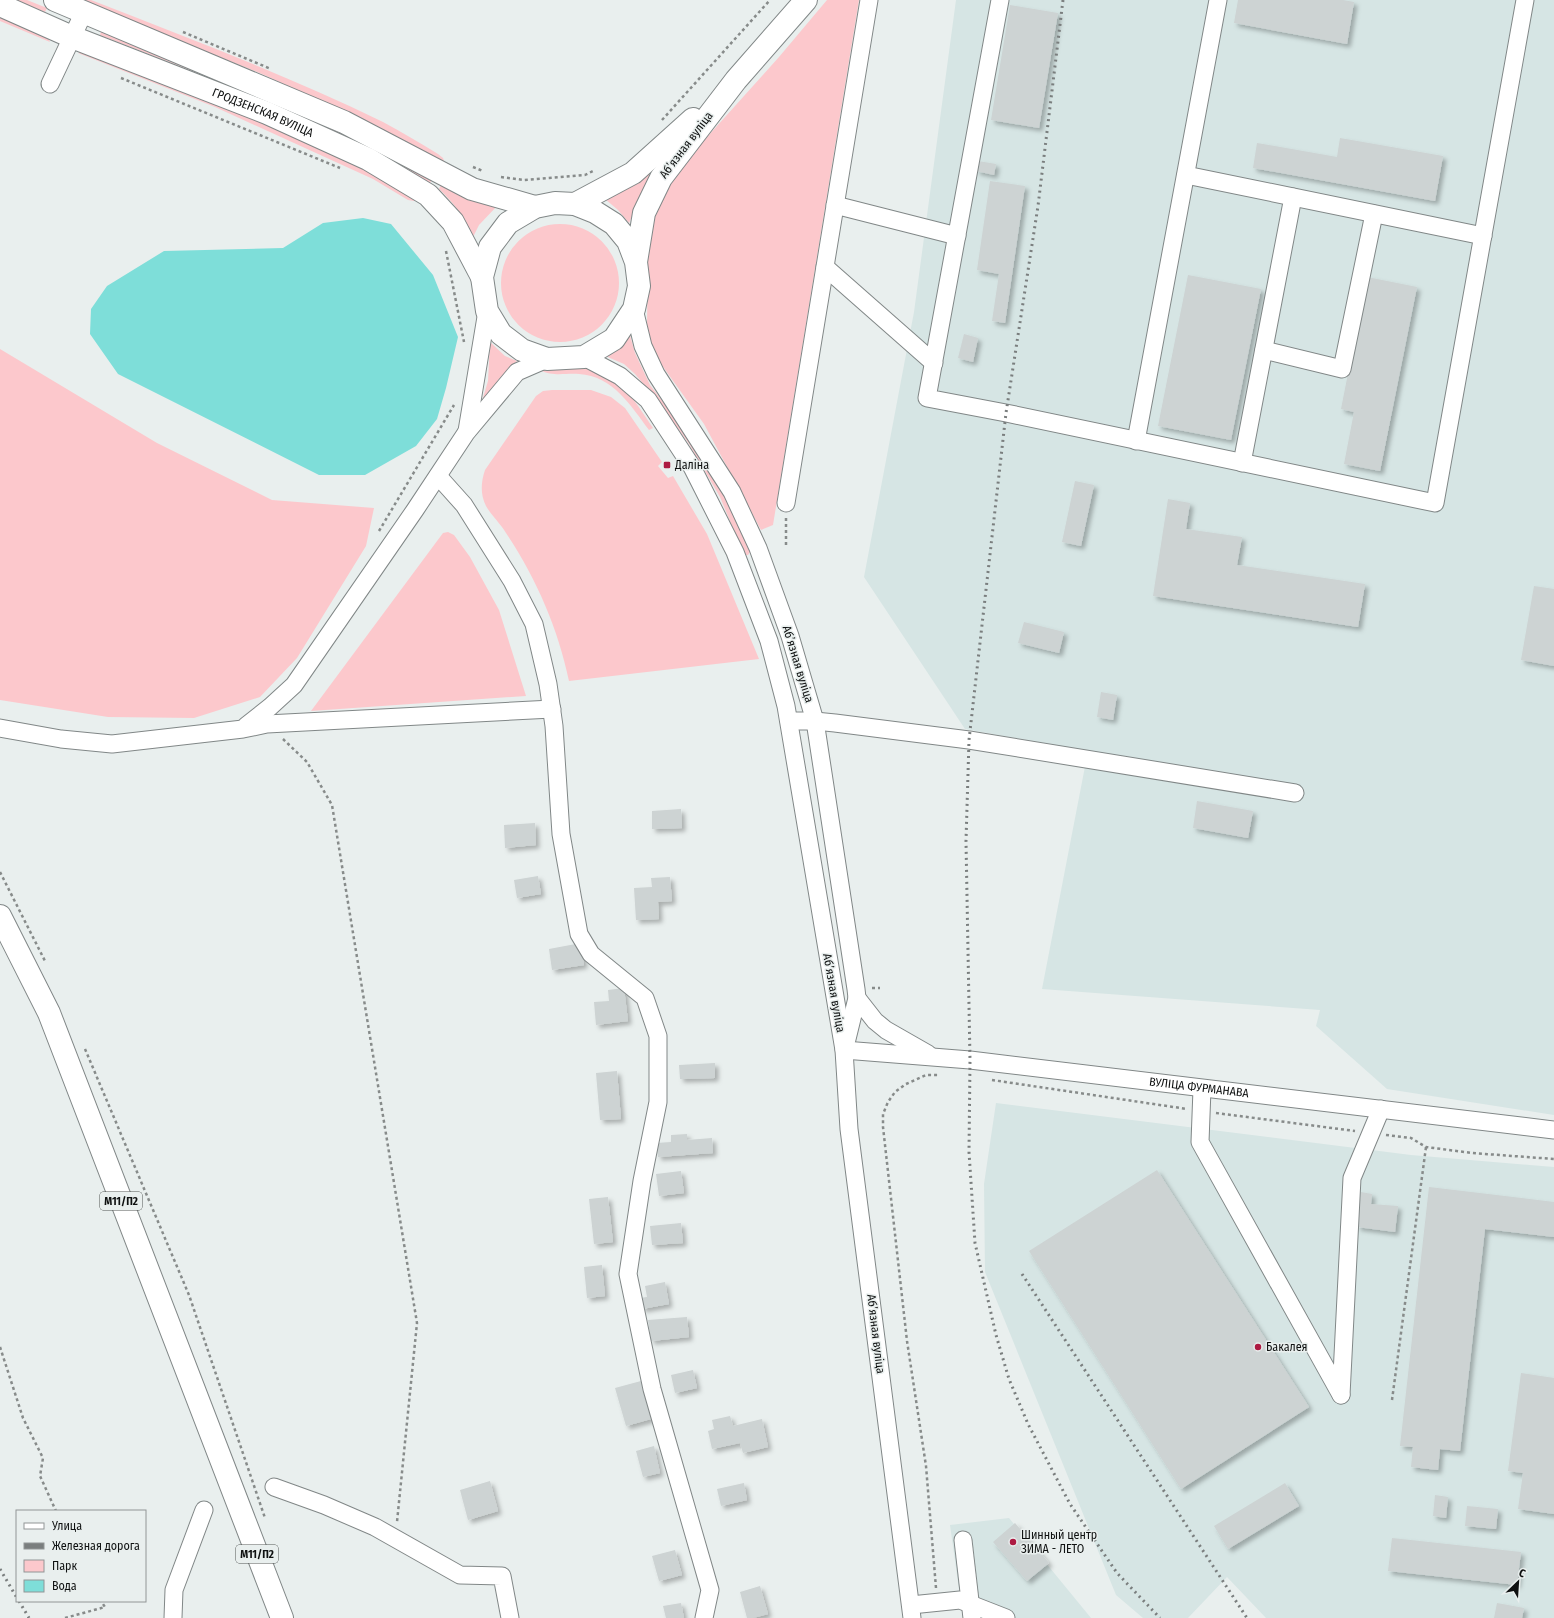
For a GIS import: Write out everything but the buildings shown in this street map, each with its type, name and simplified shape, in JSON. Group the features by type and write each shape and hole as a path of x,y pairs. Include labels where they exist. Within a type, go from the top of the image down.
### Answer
{"main road":[{"name":"ГРОДЗЕНСКАЯ ВУЛІЦА","path":"55,0 344,122 472,189 536,207"},
{"name":"Абʼязная вуліца","path":"636,262 644,214 661,178 736,80 806,0"},
{"name":"ГРОДЗЕНСКАЯ ВУЛІЦА","path":"0,5 72,37 267,113 368,159 428,196 453,222 482,277"},
{"name":"Абʼязная вуліца","path":"575,204 633,173 736,80"},
{"name":"Абʼязная вуліца","path":"555,203 575,204 596,212 614,224 628,241 636,262 639,286 634,309 614,339 584,356 547,359 522,350 501,334 488,311 482,277 490,247 508,222 536,207 555,203"},
{"name":"М11/П2","path":"0,916 49,1013 282,1618"},
{"name":"М11/П2","path":"233,1491 273,1618"}],"street":[{"path":"786,504 869,0"},
{"path":"1000,0 927,398 1435,503 1525,0"},
{"path":"1136,442 1218,0"},
{"path":"50,84 84,12"},
{"path":"1186,175 1483,236"},
{"path":"1242,463 1293,197"},
{"path":"835,205 957,236"},
{"path":"1264,350 1342,369 1374,214"},
{"path":"825,267 934,363"},
{"name":"Абʼязная вуліца","path":"634,309 643,346 656,374 732,492 758,548 790,636 815,721 857,998 844,1050"},
{"path":"466,433 488,311"},
{"name":"Абʼязная вуліца","path":"584,356 620,376 648,400 692,467 735,552 769,641 789,721 844,1050 849,1129 911,1611"},
{"path":"243,729 294,685 466,433 517,372 547,359"},
{"path":"438,476 464,506 512,581 534,624 548,684 552,709 561,834 579,934 591,954 644,998 658,1036 658,1102 642,1181 628,1274 652,1389 710,1590 704,1618"},
{"path":"0,728 61,739 112,744 243,729 267,724 552,709"},
{"path":"789,721 815,721 970,740 1295,793"},
{"path":"857,998 875,1021 886,1030 935,1057"},
{"name":"ВУЛІЦА ФУРМАНАВА","path":"844,1050 970,1060 1554,1130"},
{"path":"1202,1089 1200,1142 1341,1395 1352,1178 1381,1109"},
{"path":"274,1487 324,1505 376,1527 460,1575 502,1576 510,1618"},
{"path":"174,1618 174,1590 204,1510"},
{"path":"963,1540 970,1611"},
{"path":"911,1611 937,1601 960,1600 970,1611 1006,1618"}],"path":[{"path":"658,124 770,0"},
{"path":"180,31 275,71"},
{"path":"115,75 346,171"},
{"path":"466,164 487,173"},
{"path":"494,176 524,180 585,175 598,169"},
{"path":"446,248 464,346"},
{"path":"376,537 457,401"},
{"path":"786,504 786,547"},
{"path":"267,724 307,762 332,805 414,1308 416,1323 396,1530"},
{"path":"937,1601 926,1466 907,1341 883,1127 883,1114 888,1102 895,1092 906,1084 926,1075 940,1076"},
{"path":"985,1080 1201,1111 1411,1138 1426,1147 1472,1153 1554,1159"},
{"path":"120,1133 189,1295 266,1520"},
{"path":"1392,1400 1426,1147"},
{"path":"0,1347 24,1418 43,1458 40,1476 56,1510"},
{"path":"65,1618 105,1607 102,1602"}],"shaded area":[{"path":"956,0 1554,0 1554,1115 1387,1089 1316,1026 1320,1010 1042,989 1088,751 965,729 864,577 914,312"},
{"path":"996,1103 1411,1155 1554,1167 1554,1618 1266,1618 1227,1577 1188,1618 1143,1618 1116,1595 985,1272 984,1184"},
{"path":"1009,1518 1091,1618 963,1618 950,1525"}],"green space":[{"path":"16,0 27,0 47,8 45,12"},
{"path":"76,0 91,0 275,73 383,122 438,154 444,161 441,164 388,132 262,74"},
{"path":"827,0 859,0 773,525 761,530 704,424 651,348 647,328 648,236 651,214 681,166 779,57"},
{"path":"0,14 47,36 50,42 0,21"},
{"path":"102,29 353,133 432,179 429,185 371,149 244,91 100,35"},
{"path":"92,50 354,161 419,199 414,201 408,200 373,179 215,107 78,53"},
{"path":"662,160 644,189 629,223 618,210 605,199"},
{"path":"441,185 469,200 498,205 479,225 473,237 459,211 439,189"},
{"path":"560,224 583,228 602,241 615,260 619,283 615,306 602,325 583,338 560,342 537,338 518,325 505,306 501,283 505,260 518,241 537,228"},
{"path":"629,332 635,353 650,385 676,419 725,497 750,552 748,555 744,555 720,497 689,444 662,406 635,374 624,364 603,355"},
{"path":"490,342 505,356 517,361 498,380 479,411 488,381"},
{"path":"0,349 157,443 272,500 374,508 366,546 297,658 260,697 194,718 108,717 0,700"},
{"path":"565,365 595,370 614,380 629,394 653,428 649,430 628,402 611,386 602,380 579,374 555,374 540,370"},
{"path":"591,390 611,397 625,408 662,462 658,466 668,478 673,476 707,534 759,659 569,681 559,642 545,604 517,550 504,529 486,506 482,492 485,470 536,396 543,391"},
{"path":"448,532 454,535 470,557 499,610 526,696 311,711 443,533"}],"water":[{"path":"363,218 391,224 433,275 458,337 437,419 416,446 365,475 319,475 118,374 90,334 91,309 107,286 164,251 283,248 323,223"}],"railway":[{"path":"1063,0 1038,206 1006,413 969,740 966,841 970,1060 969,1152 975,1243 996,1335 1009,1379 1028,1424 1070,1504 1117,1573 1160,1618"},
{"path":"1022,1274 1247,1618"},
{"path":"0,1569 16,1596"},
{"path":"20,1602 29,1618"}],"place":[{"name":"Даліна","path":"667,465"},
{"name":"Бакалея","path":"1258,1347"},
{"name":"Шинный центр ЗИМА - ЛЕТО","path":"1013,1542"}]}
